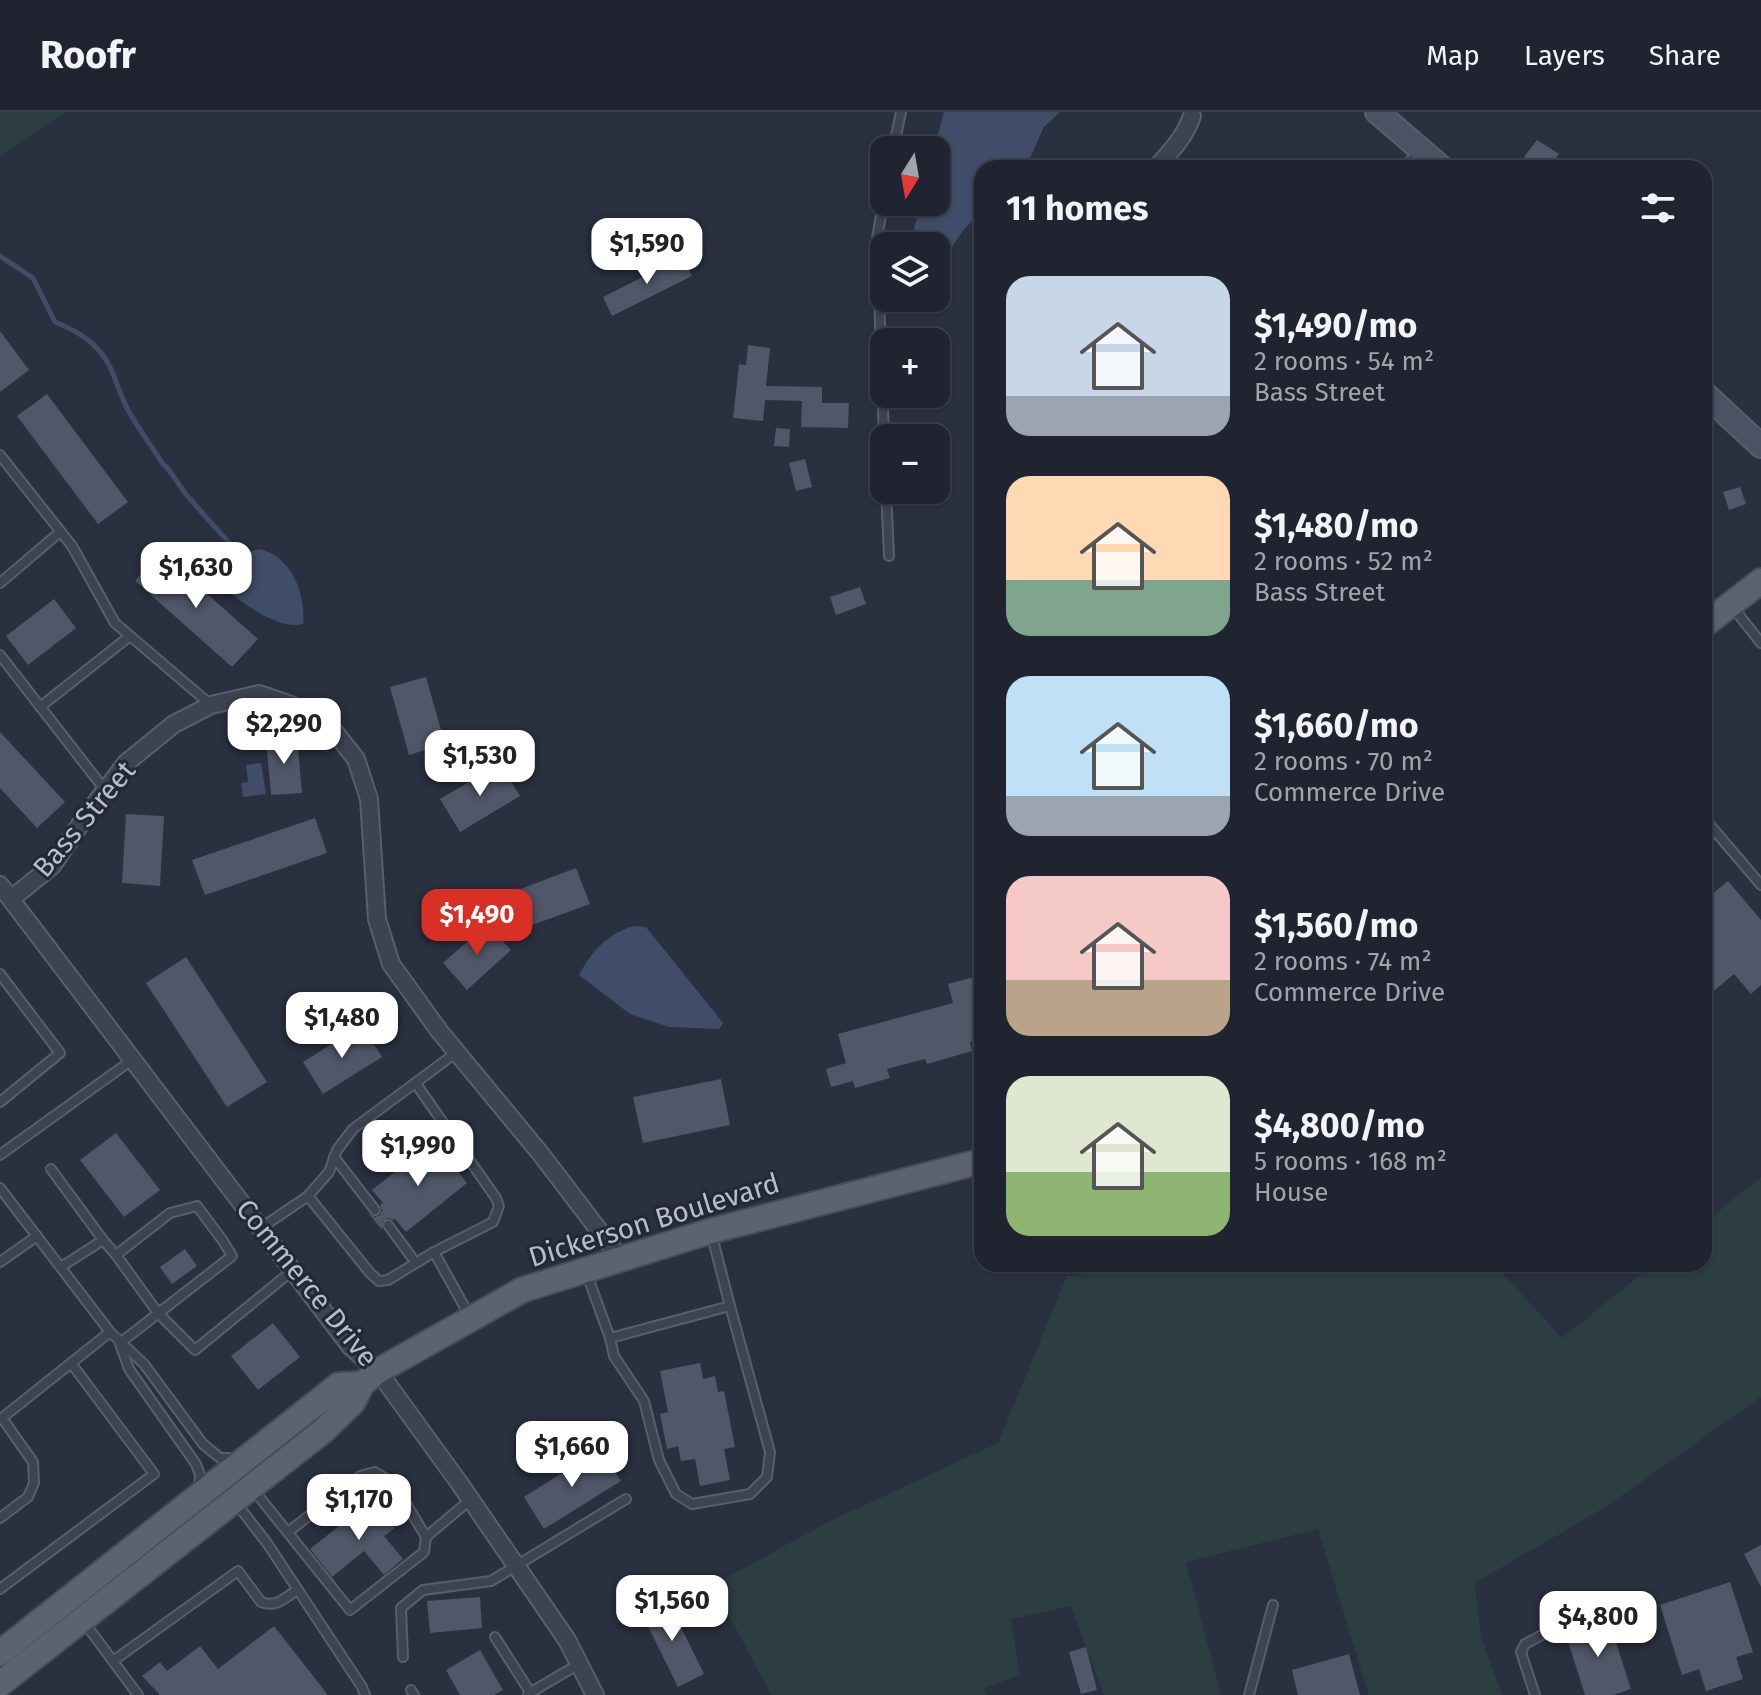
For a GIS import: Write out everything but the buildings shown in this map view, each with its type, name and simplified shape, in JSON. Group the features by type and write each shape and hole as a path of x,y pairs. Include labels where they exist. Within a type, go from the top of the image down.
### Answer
{"main road":[{"path":"1377,112 1432,160"},
{"path":"1712,400 1761,446"},
{"path":"1712,619 1761,581"},
{"name":"Dickerson Boulevard","path":"0,1653 339,1385 370,1378 522,1290 711,1231 974,1163"},
{"name":"Dickerson Boulevard","path":"0,1684 323,1431 353,1402 370,1378"}],"street":[{"path":"1163,160 1178,143 1192,116"},
{"name":"Bass Street","path":"11,899 52,866 126,763 174,724 211,705 259,694 326,721 356,759 369,799 377,919 391,964 440,1032 540,1153 620,1258"},
{"name":"Commerce Drive","path":"0,885 293,1270 370,1378 470,1500 567,1640 595,1695"}],"lane":[{"path":"896,136 901,112"},
{"path":"1411,160 1420,150"},
{"path":"881,216 877,238 884,424"},
{"path":"0,455 72,546 115,623 211,705"},
{"path":"887,504 889,556"},
{"path":"0,583 60,532"},
{"path":"1731,604 1761,643"},
{"path":"40,707 130,636"},
{"path":"0,655 105,791"},
{"path":"1712,827 1761,885"},
{"path":"0,974 60,1053 0,1102"},
{"path":"261,1228 308,1196 329,1172 334,1157 353,1129 457,1052"},
{"path":"0,1155 133,1060"},
{"path":"308,1196 379,1281 388,1280 493,1222 499,1206 496,1198 416,1084"},
{"path":"334,1157 375,1210"},
{"path":"51,1169 158,1313 195,1350 293,1270"},
{"path":"0,1188 110,1332 144,1364 203,1444 220,1458 248,1458"},
{"path":"116,1255 170,1213 197,1206 232,1256 120,1343"},
{"path":"388,1225 416,1263"},
{"path":"585,1270 614,1356 644,1401 659,1460 676,1494 692,1504 750,1494 767,1477 770,1452 711,1231"},
{"path":"0,1262 37,1236"},
{"path":"61,1267 103,1240"},
{"path":"434,1252 471,1319"},
{"path":"610,1338 730,1306"},
{"path":"0,1518 28,1497 34,1483 33,1462 1,1417 110,1332"},
{"path":"120,1343 129,1369 196,1464 200,1475 199,1497"},
{"path":"0,1589 154,1474 71,1363"},
{"path":"243,1494 288,1532 350,1610 424,1552 426,1537 407,1505 386,1479 375,1472 360,1476 288,1532"},
{"path":"243,1494 267,1543 365,1695"},
{"path":"403,1657 401,1608 423,1590 491,1581 626,1499"},
{"path":"426,1537 470,1500"},
{"path":"113,1661 238,1571 261,1602 266,1604 277,1603 297,1590"},
{"path":"1249,1695 1273,1605"},
{"path":"83,1620 138,1695"},
{"path":"1535,1695 1521,1652 1525,1644 1546,1633"},
{"path":"495,1637 527,1694 579,1664"}],"shaded area":[{"path":"0,112 65,112 0,156"},
{"path":"1761,1177 1761,1397 1607,1506 1475,1583 1481,1637 1502,1695 1369,1695 1318,1529 1186,1562 1221,1695 1104,1695 1071,1606 1011,1619 1020,1675 984,1688 986,1695 771,1695 713,1585 828,1522 998,1443 1067,1276 1100,1272 1501,1272 1562,1338 1644,1272 1712,1272 1712,1217"}],"water":[{"path":"944,112 1060,112 1044,127 1028,160 974,160 974,219 950,250 950,232 913,232 917,216 950,216 950,136 938,136"},
{"path":"259,549 280,559 294,578 302,601 303,624 293,625 271,619 222,587 240,555"},
{"path":"261,763 266,794 243,797 241,783 248,782 246,765"},
{"path":"633,926 646,927 723,1023 719,1029 669,1027 630,1014 579,975 601,945"}],"waterway":[{"path":"0,256 33,278 55,322 81,335 101,353 128,410 162,463 244,560"}]}
